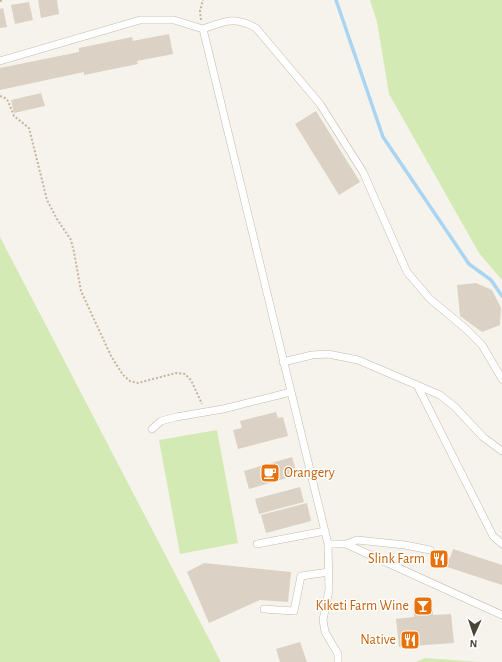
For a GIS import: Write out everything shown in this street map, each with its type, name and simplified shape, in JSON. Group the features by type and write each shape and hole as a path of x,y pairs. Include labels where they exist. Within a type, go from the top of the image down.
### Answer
{"lane":[{"path":"0,61 140,20 174,20 203,29 220,22 234,20 244,22 256,28 320,104 363,172 407,272 430,299 466,329 482,345 502,379"},
{"path":"203,29 328,544 329,590 323,620 325,632 338,654 338,662"},
{"path":"283,362 312,354 328,354 358,360 440,394 455,407 483,437 502,452"},
{"path":"417,385 493,536 502,544"},
{"path":"152,429 161,421 223,409 291,392"},
{"path":"257,544 325,531"},
{"path":"328,544 346,544 357,540 405,545 430,550"},
{"path":"346,544 502,615"},
{"path":"264,609 294,611 301,576 329,572"}],"path":[{"path":"0,1 4,0"},
{"path":"203,0 200,11 203,29"},
{"path":"0,96 8,101 14,116 29,128 47,200 57,219 71,240 81,290 111,356 123,375 130,382 138,383 176,373 185,374 191,380 205,412"}],"green space":[{"path":"370,0 502,0 502,280 479,253 389,94 377,22"},
{"path":"0,237 221,662 0,662"},
{"path":"217,430 238,543 180,554 159,440"},
{"path":"425,658 480,662 416,662"}],"building":[{"path":"38,0 57,0 59,14 41,18"},
{"path":"29,2 33,20 15,24 11,5"},
{"path":"3,8 7,27 0,28 0,9"},
{"path":"169,34 173,54 137,61 138,64 84,75 84,72 0,90 0,68 79,52 79,48 132,37 133,41"},
{"path":"41,93 45,106 14,113 11,100"},
{"path":"316,111 360,182 339,195 295,124"},
{"path":"476,283 492,290 501,308 500,325 482,332 460,316 457,285"},
{"path":"276,412 278,418 283,417 288,436 238,449 233,430 242,428 240,421"},
{"name":"Orangery","path":"292,457 297,475 249,489 244,471"},
{"path":"300,487 304,502 259,514 255,499"},
{"path":"307,503 311,521 266,533 261,515"},
{"path":"453,549 502,565 502,585 432,562 435,553 450,558"},
{"path":"204,563 291,572 288,602 260,600 209,623 187,572"},
{"path":"432,601 433,615 451,614 454,643 399,647 396,619 414,617 413,602"},
{"path":"300,642 307,662 280,662 276,649"}],"waterway":[{"path":"336,0 383,137 469,264 491,280 502,296"}],"place":[{"name":"Orangery","path":"270,473"},
{"name":"Slink Farm","path":"439,559"},
{"name":"Kiketi Farm Wine","path":"423,606"},
{"name":"Native","path":"410,640"}]}
